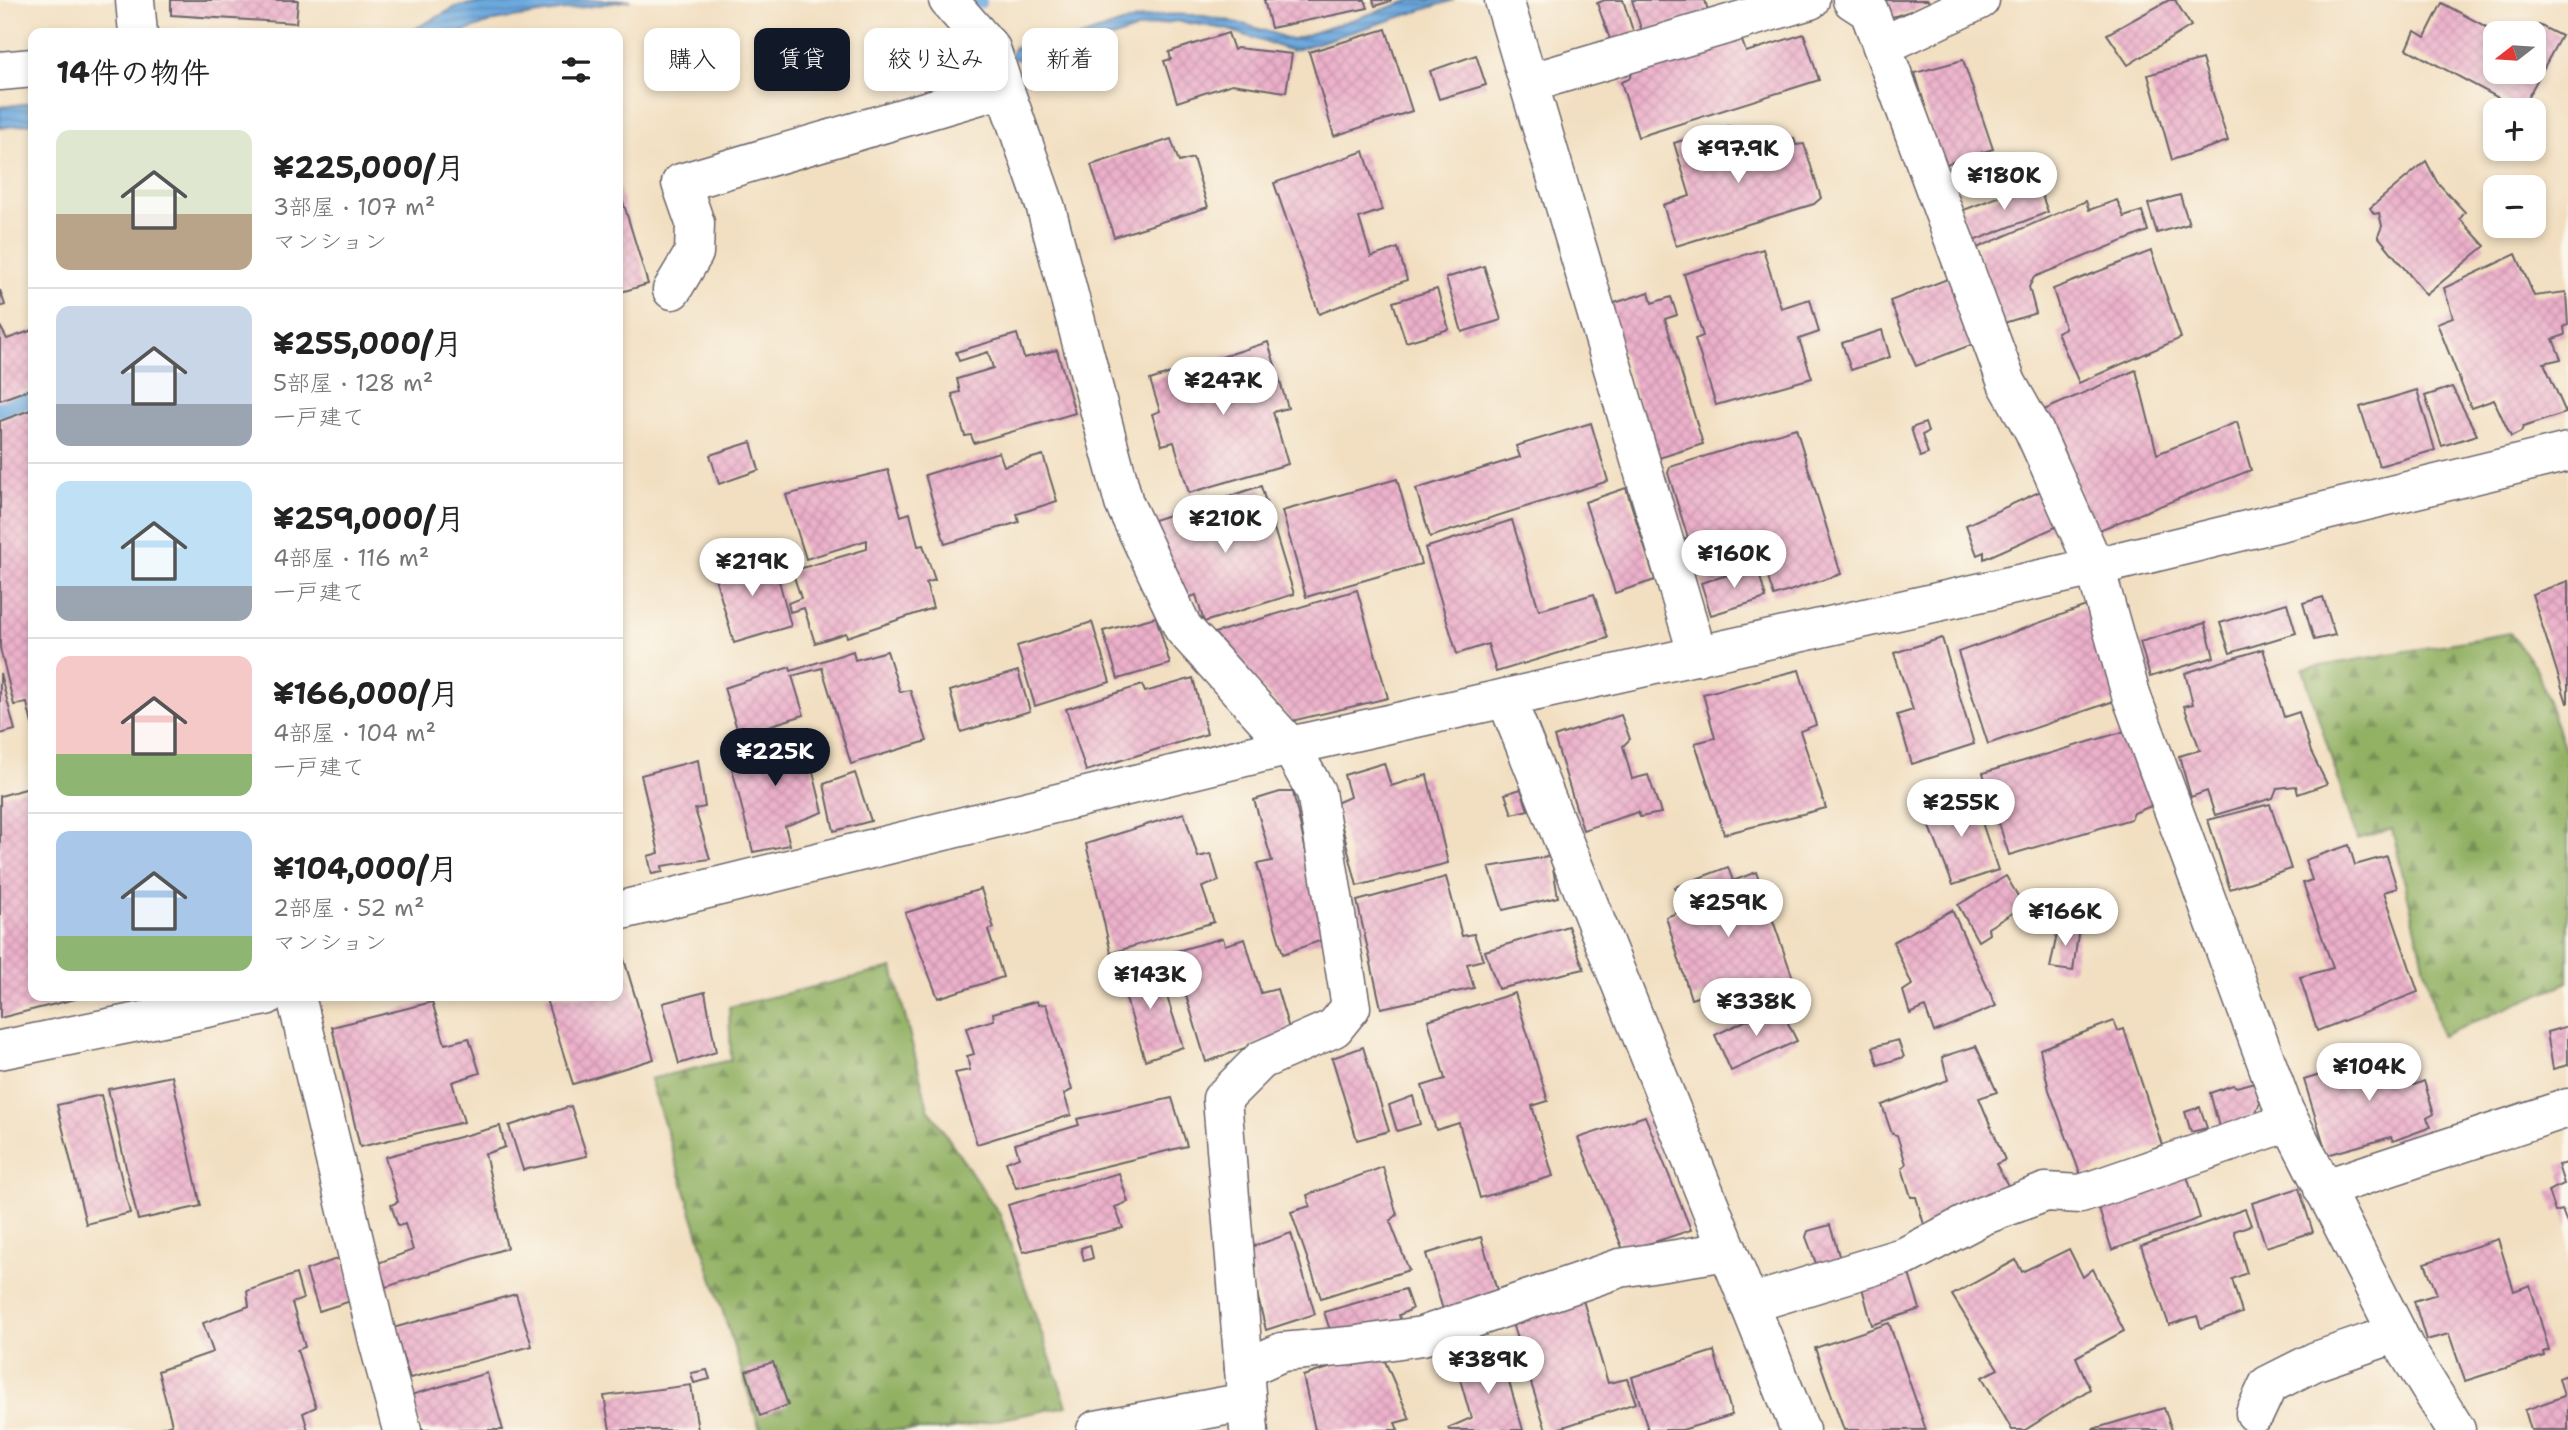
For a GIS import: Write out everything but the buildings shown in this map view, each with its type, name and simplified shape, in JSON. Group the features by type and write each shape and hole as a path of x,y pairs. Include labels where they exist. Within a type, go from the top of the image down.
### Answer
{"street":[{"path":"135,0 138,28"},
{"path":"948,0 973,28"},
{"path":"1504,0 1698,656"},
{"path":"1529,83 1810,0"},
{"path":"1852,0 1869,11 2007,383 2034,431 2095,567 2131,695 2290,1122 2397,1333 2456,1430"},
{"path":"1882,46 1980,0"},
{"path":"0,71 28,68"},
{"path":"672,290 694,253 695,223 681,183 994,91"},
{"path":"1005,91 1046,208 1124,503 1183,628 1290,746 1316,793 1351,1007 1334,1028 1261,1060 1222,1099 1246,1400"},
{"path":"623,910 1290,746 2095,567 2568,453"},
{"path":"1506,698 1799,1429"},
{"path":"0,1051 242,1001"},
{"path":"297,1001 378,1341 402,1430"},
{"path":"2323,1188 2568,1108"},
{"path":"1749,1304 1906,1256 1982,1216 2046,1192 2081,1194 2290,1122"},
{"path":"1096,1430 1246,1400 1282,1352 1422,1336 1620,1268 1728,1251"},
{"path":"2255,1413 2268,1385 2316,1361 2397,1333"}],"green space":[{"path":"2510,633 2536,668 2568,757 2568,982 2441,1036 2392,829 2357,839 2303,669"},
{"path":"893,968 928,1108 1000,1215 1067,1406 947,1430 760,1430 650,1079 731,1060 729,1007"}],"water":[{"path":"499,0 631,0 493,21 474,28 416,28 458,6"},
{"path":"1412,0 1454,0 1292,51 1226,29 1176,21 1118,36 1118,28 1108,28 1154,16 1194,15 1234,22 1291,40"},
{"path":"1015,47 1022,50 1022,61 1009,57"},
{"path":"28,104 28,124 0,128 0,107"}],"waterway":[{"path":"0,409 28,401"}]}
